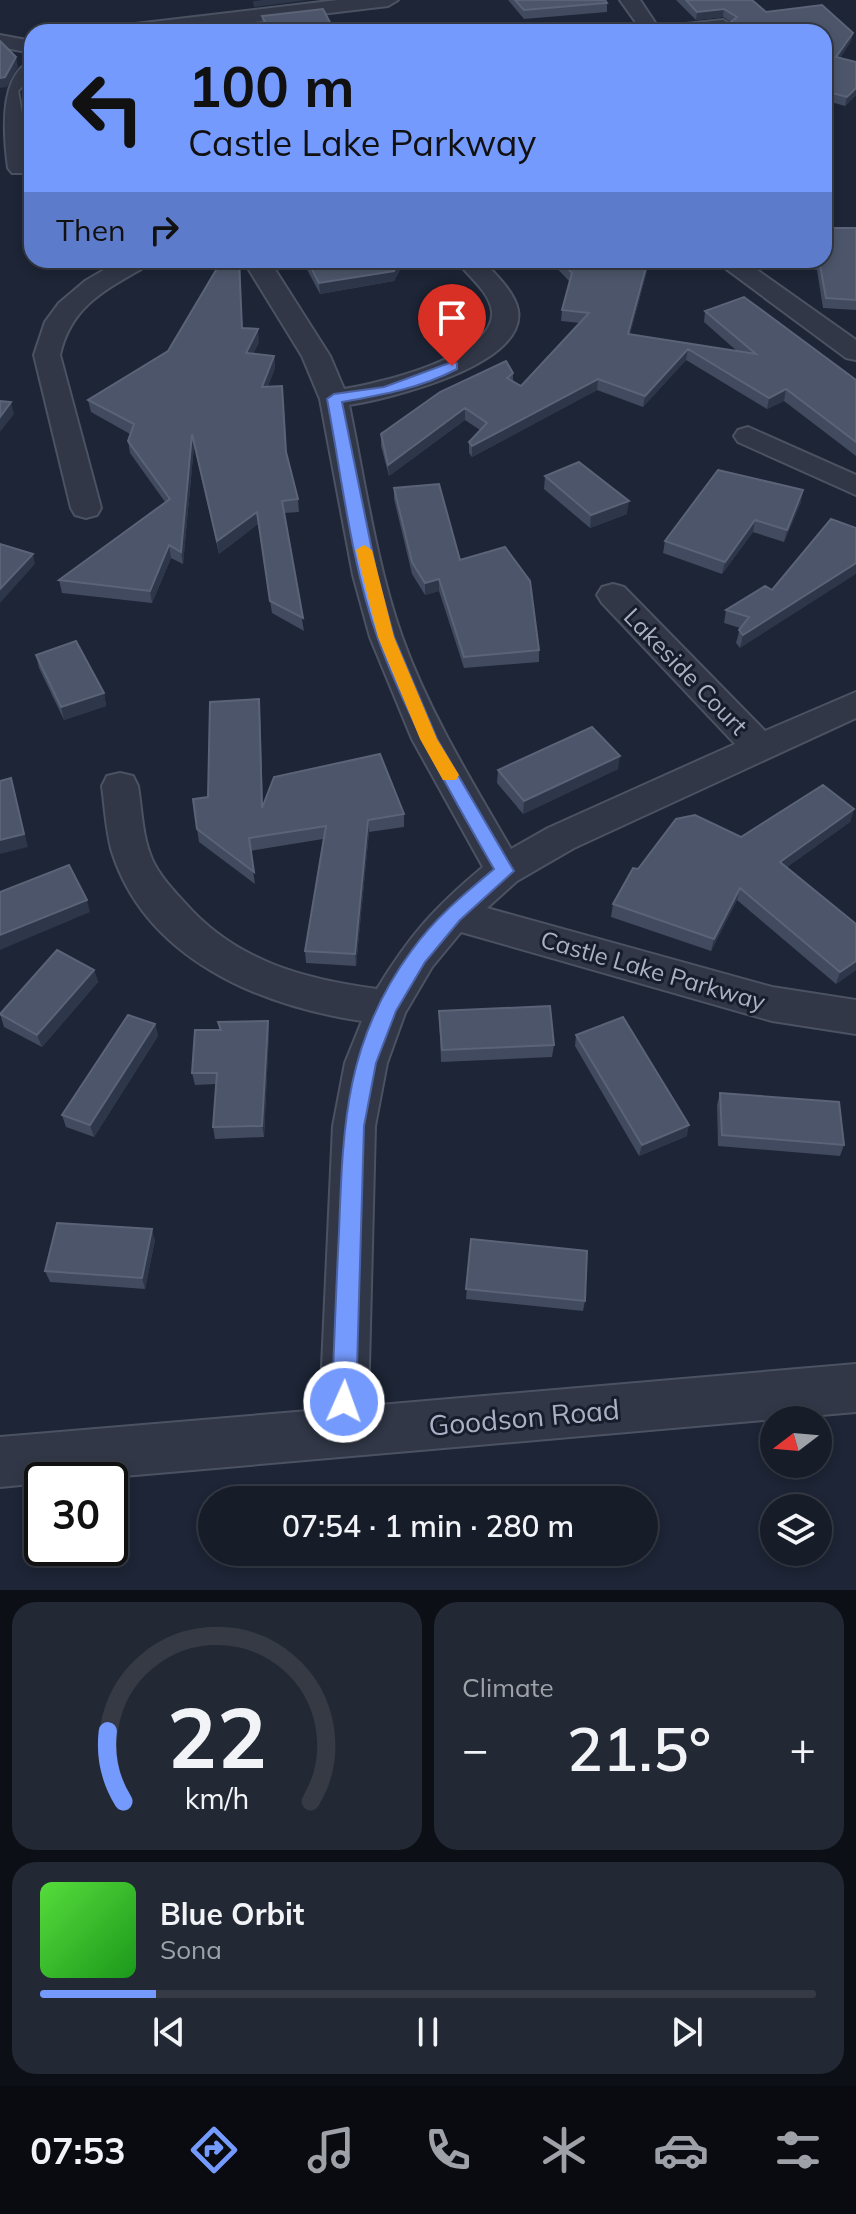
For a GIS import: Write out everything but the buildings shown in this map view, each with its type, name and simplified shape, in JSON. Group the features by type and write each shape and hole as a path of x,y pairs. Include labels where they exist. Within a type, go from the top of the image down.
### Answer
{"street":[{"path":"219,24 388,0"},
{"path":"630,0 646,24"},
{"path":"0,41 24,46"},
{"path":"20,168 7,90 24,71"},
{"path":"86,508 47,355 49,337 57,320 73,302 93,286 125,268"},
{"path":"261,268 316,356 334,399 369,575 386,637 429,739 504,871"},
{"path":"334,399 386,391 433,376 472,356 499,332 505,316 503,303 475,268"},
{"path":"738,268 855,350"},
{"path":"748,436 856,486"},
{"name":"Lakeside Court","path":"613,595 760,748"},
{"path":"343,1433 354,1126 366,1063 387,1008 418,956 453,914 504,871 561,838 856,704"},
{"path":"120,786 129,848 146,884 177,924 216,956 268,983 317,999 387,1008"},
{"name":"Castle Lake Parkway","path":"453,914 772,1004 856,1017"},
{"name":"Goodson Road","path":"0,1462 856,1388"}],"slow traffic":[{"path":"364,550 386,637 429,739 450,775"}],"route":[{"path":"344,1402 354,1126 366,1063 387,1008 418,956 453,914 504,871 429,739 386,637 369,575 334,399 386,391 433,376 452,366"}]}
